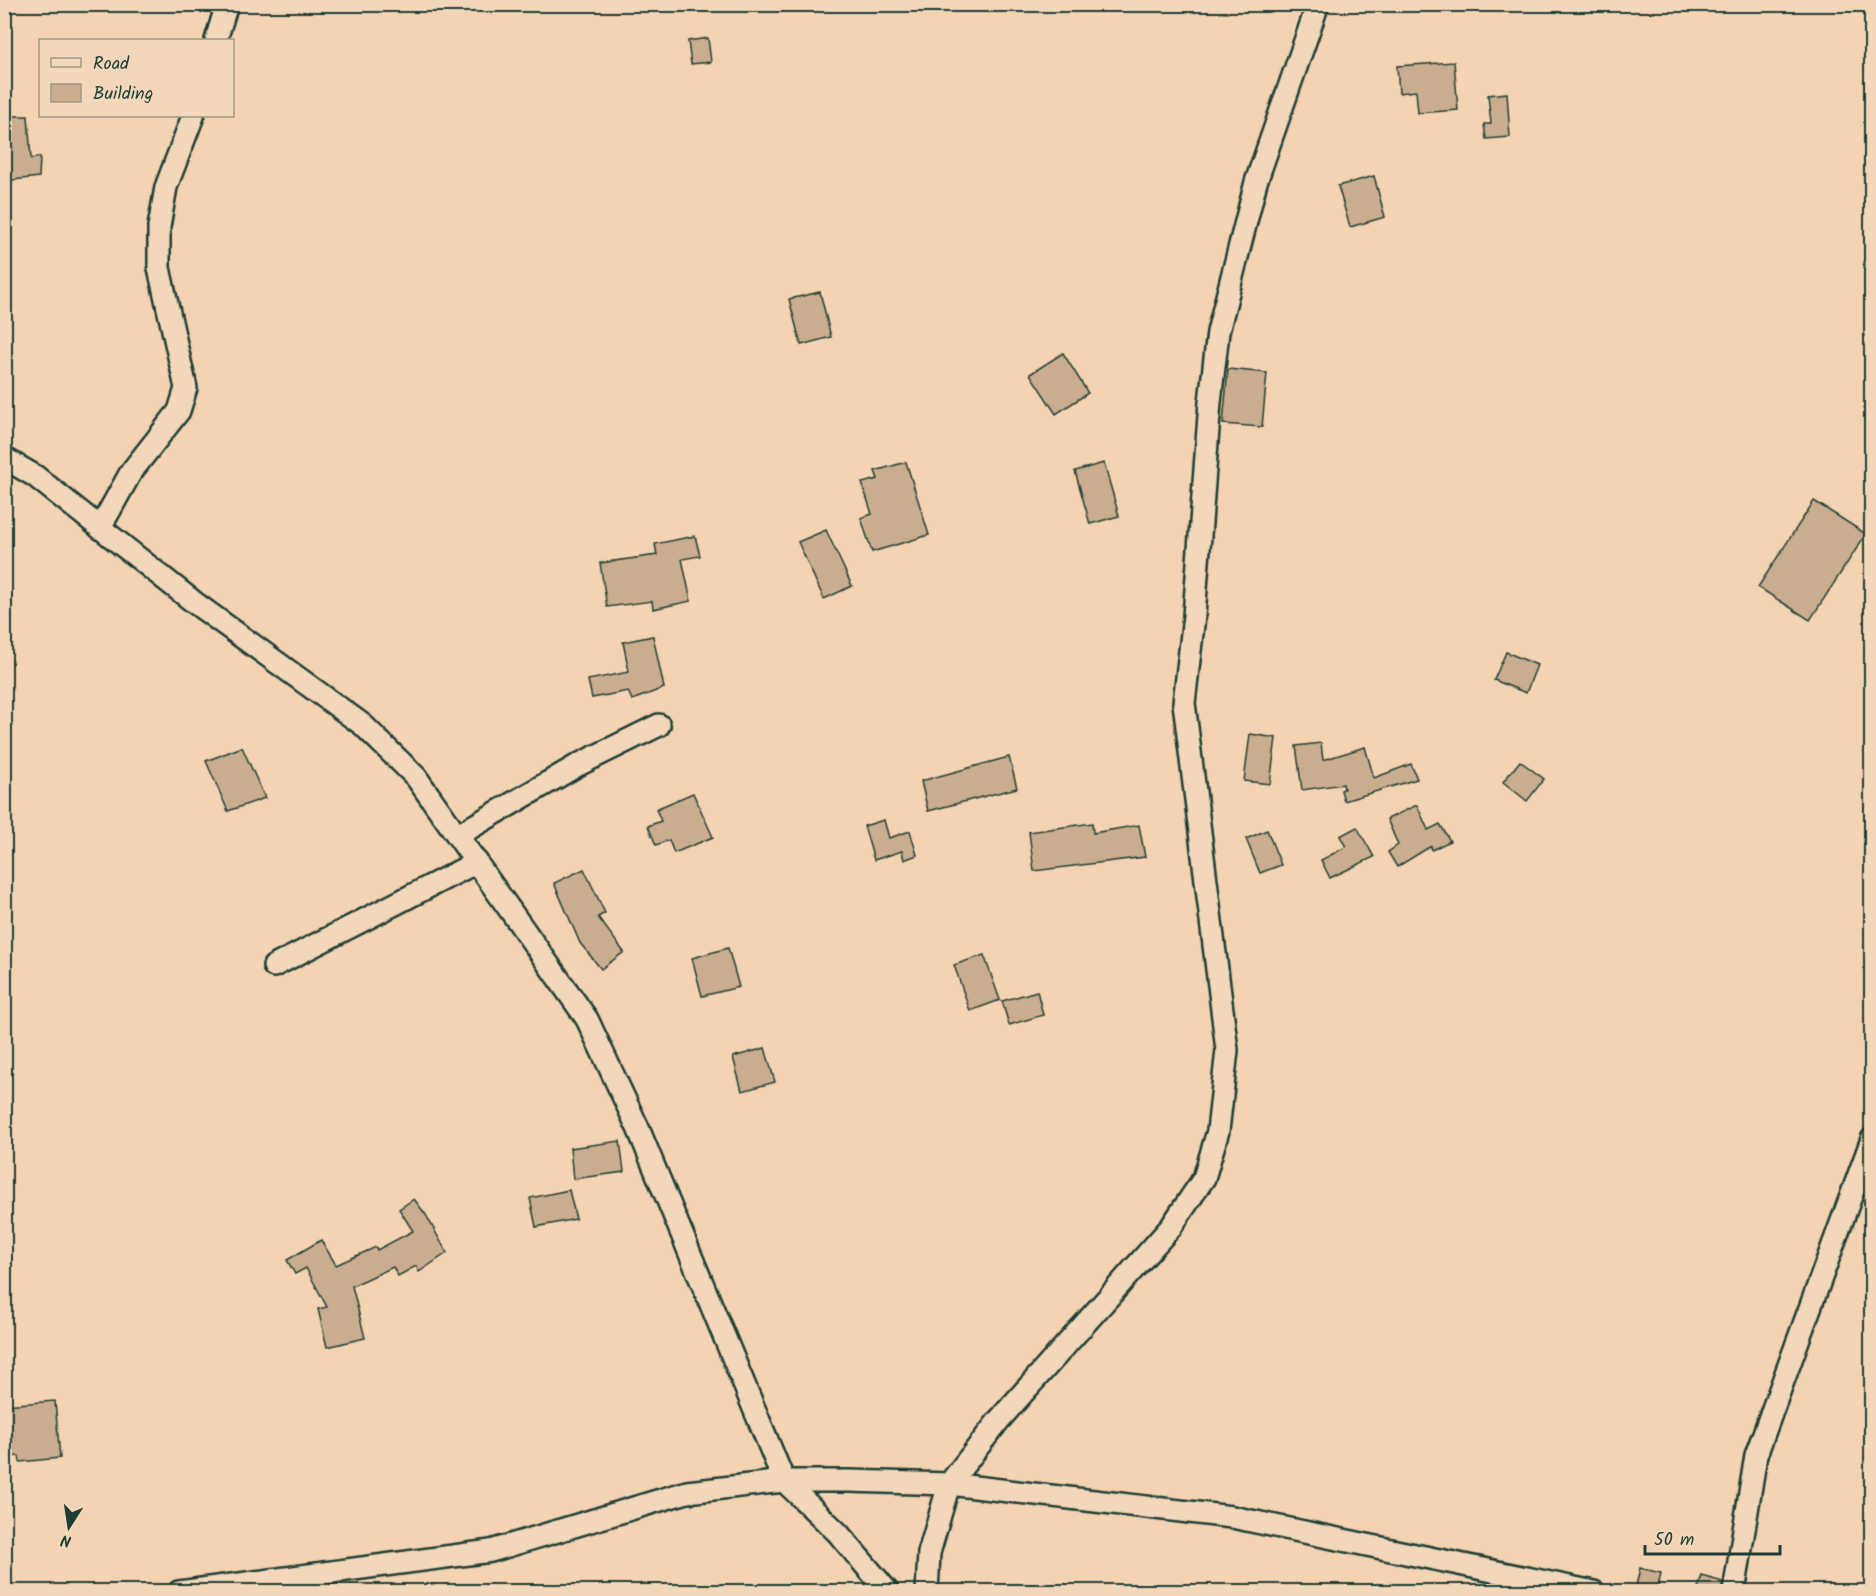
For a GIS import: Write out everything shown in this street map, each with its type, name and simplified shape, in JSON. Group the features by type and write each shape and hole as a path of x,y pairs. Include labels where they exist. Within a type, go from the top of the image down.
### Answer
{"street":[{"path":"216,39 227,4"},
{"path":"927,1592 928,1553 949,1484 999,1420 1171,1227 1204,1178 1218,1131 1227,1050 1184,703 1195,604 1210,402 1218,332 1256,182 1318,4"},
{"path":"100,528 132,472 179,411 186,388 159,268 159,227 166,187 193,117"},
{"path":"4,458 35,476 195,603 363,725 416,777 587,1019 639,1128 784,1481 838,1533 888,1592"},
{"path":"458,835 578,765 659,725"},
{"path":"274,966 477,862"},
{"path":"1734,1592 1755,1455 1872,1139"},
{"path":"179,1592 301,1583 491,1551 687,1492 784,1481 949,1484 1232,1517 1594,1592"}],"building":[{"path":"708,38 711,62 691,64 688,41"},
{"path":"1454,62 1458,110 1418,113 1416,91 1399,93 1397,66"},
{"path":"1507,93 1510,137 1486,139 1484,124 1491,124 1488,95"},
{"path":"4,116 28,116 31,159 40,157 39,177 4,181"},
{"path":"1374,176 1385,217 1350,227 1338,186"},
{"path":"820,292 831,337 801,345 789,299"},
{"path":"1063,353 1088,393 1056,414 1030,374"},
{"path":"1228,369 1267,373 1262,427 1223,424"},
{"path":"906,462 929,535 872,552 861,518 872,514 862,483 878,479 875,471"},
{"path":"1104,463 1119,516 1090,524 1075,471"},
{"path":"1814,501 1866,534 1810,620 1758,587"},
{"path":"826,530 852,586 824,599 798,542"},
{"path":"695,536 700,556 682,559 691,601 653,609 652,601 607,607 600,563 657,555 655,544"},
{"path":"653,636 664,688 632,700 628,691 592,698 588,680 629,672 623,642"},
{"path":"1506,652 1537,665 1526,693 1494,680"},
{"path":"1250,734 1276,738 1270,784 1244,781"},
{"path":"1321,743 1323,760 1365,747 1374,778 1411,764 1417,779 1344,801 1341,790 1344,789 1343,784 1302,790 1296,746"},
{"path":"242,747 265,798 228,811 206,761"},
{"path":"1009,757 1017,788 928,811 921,781"},
{"path":"1520,761 1544,779 1527,801 1503,782"},
{"path":"693,793 713,837 674,853 669,840 656,845 648,826 661,821 656,809"},
{"path":"1417,805 1428,830 1440,824 1450,841 1432,850 1431,846 1397,867 1388,852 1398,845 1387,819"},
{"path":"884,820 889,838 910,831 917,855 904,860 902,851 874,860 864,826"},
{"path":"1092,823 1093,833 1139,825 1145,857 1034,871 1029,832"},
{"path":"1357,827 1374,857 1330,878 1321,860 1346,847 1340,836"},
{"path":"1267,830 1281,865 1260,873 1246,839"},
{"path":"584,869 605,913 598,917 624,952 601,969 580,943 554,883"},
{"path":"728,948 739,987 702,996 692,958"},
{"path":"984,955 1000,1000 970,1011 954,965"},
{"path":"1037,991 1043,1015 1009,1025 1002,1001"},
{"path":"765,1048 775,1082 742,1091 733,1057"},
{"path":"620,1141 624,1172 573,1179 570,1148"},
{"path":"569,1190 576,1219 536,1227 530,1198"},
{"path":"414,1199 426,1215 447,1253 419,1272 416,1266 398,1276 393,1267 352,1286 365,1338 327,1347 318,1309 327,1307 306,1268 295,1274 287,1260 321,1240 336,1265 376,1247 377,1250 413,1231 399,1209"},
{"path":"55,1401 60,1458 20,1462 19,1456 6,1457 4,1405"},
{"path":"1640,1568 1661,1573 1657,1591 1636,1586"},
{"path":"1702,1576 1723,1582 1721,1592 1697,1592"}]}
